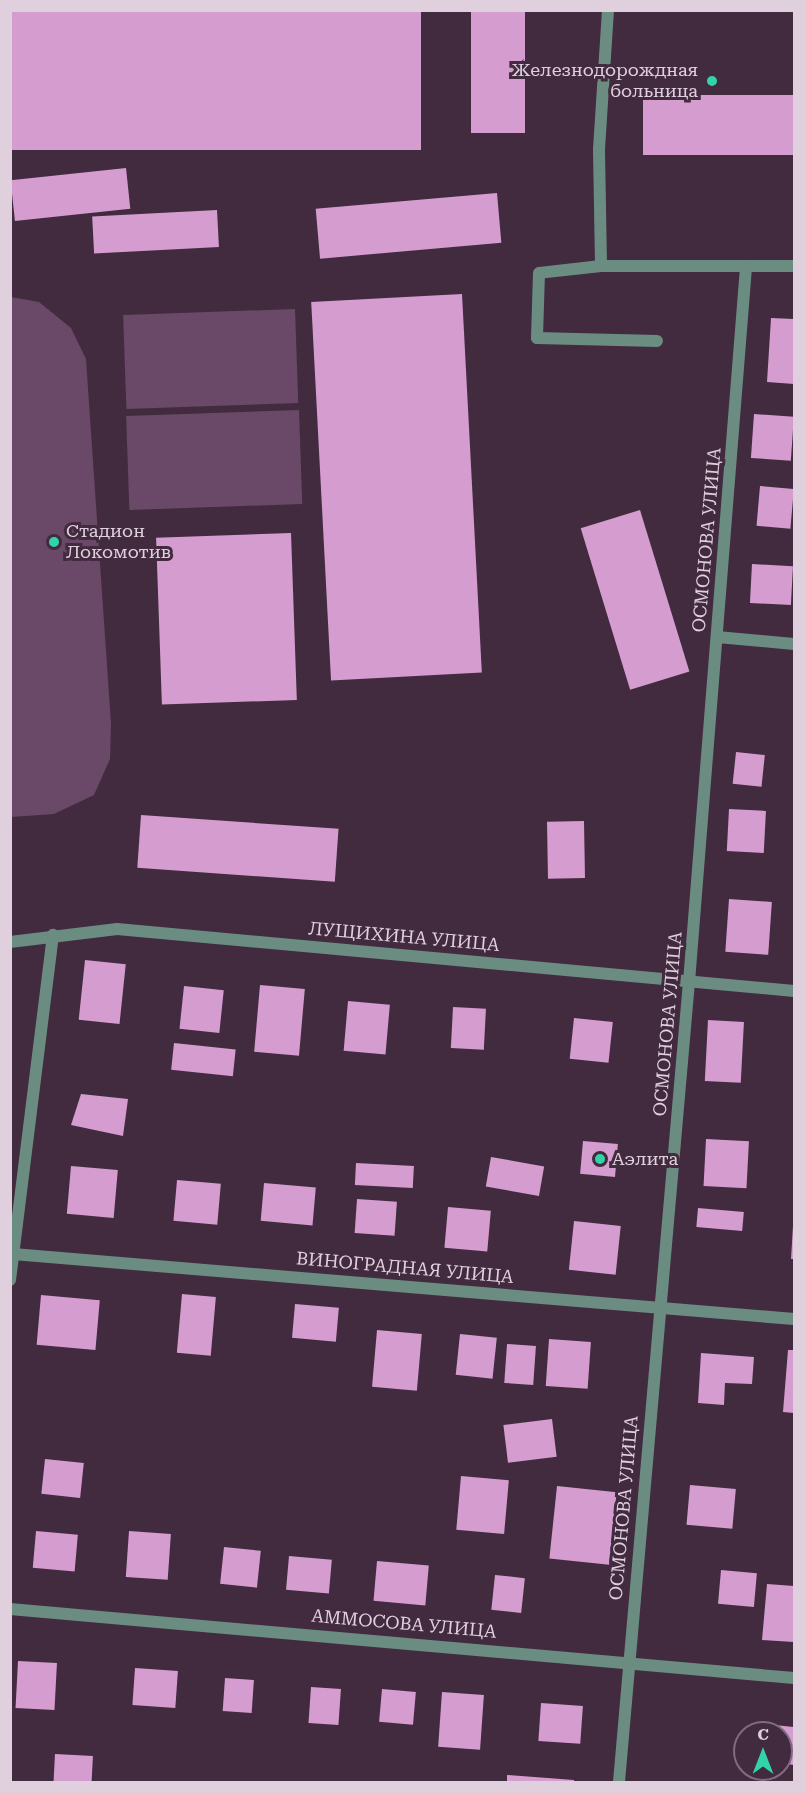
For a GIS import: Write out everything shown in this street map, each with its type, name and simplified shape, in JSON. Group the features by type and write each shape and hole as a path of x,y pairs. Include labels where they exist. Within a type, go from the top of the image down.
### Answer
{"street":[{"path":"601,266 599,150 608,10"},
{"path":"657,341 537,338 539,273 601,266 746,268 795,266"},
{"name":"ОСМОНОВА УЛИЦА","path":"619,1782 690,982 746,268"},
{"path":"717,637 795,644"},
{"name":"ЛУЩИХИНА УЛИЦА","path":"10,942 117,929 795,991"},
{"path":"10,1280 53,935"},
{"name":"ВИНОГРАДНАЯ УЛИЦА","path":"13,1254 662,1306 795,1319"},
{"name":"АММОСОВА УЛИЦА","path":"10,1609 628,1661 795,1678"}],"shaded area":[{"name":"Стадион Локомотив","path":"11,297 39,302 71,328 86,359 111,724 110,759 94,795 54,814 11,817"},
{"path":"295,309 298,403 126,409 123,315"},
{"path":"299,410 302,504 129,510 126,416"}],"building":[{"path":"10,10 421,10 421,150 10,150"},
{"path":"471,10 525,10 525,133 471,133"},
{"path":"643,95 794,95 794,155 643,155"},
{"path":"126,168 130,209 15,221 11,180"},
{"path":"497,193 501,243 320,259 316,209"},
{"path":"217,210 219,247 94,253 92,217"},
{"path":"462,294 482,672 331,680 311,302"},
{"path":"771,318 794,319 794,384 767,382"},
{"path":"754,414 794,417 791,461 751,458"},
{"path":"760,486 794,489 790,529 757,526"},
{"path":"640,510 689,672 630,690 581,528"},
{"path":"291,533 297,700 162,705 156,538"},
{"path":"752,564 793,566 791,605 750,603"},
{"path":"736,752 765,755 761,787 733,784"},
{"path":"729,809 766,811 764,853 727,851"},
{"path":"141,815 339,829 335,882 137,868"},
{"path":"584,821 585,878 548,879 547,822"},
{"path":"729,899 772,902 768,955 725,952"},
{"path":"85,960 126,964 120,1024 79,1020"},
{"path":"260,985 305,989 299,1056 254,1052"},
{"path":"184,986 224,990 219,1033 180,1029"},
{"path":"348,1001 390,1005 385,1054 344,1051"},
{"path":"453,1007 486,1009 484,1050 451,1048"},
{"path":"574,1018 613,1022 609,1063 570,1059"},
{"path":"708,1020 744,1022 741,1083 705,1081"},
{"path":"174,1043 236,1049 233,1076 171,1070"},
{"path":"81,1094 128,1099 123,1136 71,1125"},
{"path":"706,1139 749,1141 746,1188 704,1186"},
{"path":"583,1141 618,1144 615,1177 580,1174"},
{"path":"491,1157 544,1166 539,1196 486,1187"},
{"path":"356,1163 414,1166 413,1188 355,1185"},
{"path":"71,1166 118,1170 114,1218 67,1214"},
{"path":"177,1180 221,1184 217,1225 173,1221"},
{"path":"264,1183 316,1188 312,1225 261,1221"},
{"path":"357,1199 397,1202 395,1236 355,1233"},
{"path":"448,1207 491,1211 487,1252 444,1248"},
{"path":"698,1208 744,1212 742,1231 696,1227"},
{"path":"574,1221 621,1226 616,1275 569,1270"},
{"path":"793,1226 794,1259 791,1259"},
{"path":"182,1294 216,1297 211,1356 177,1353"},
{"path":"41,1295 100,1300 95,1350 37,1345"},
{"path":"295,1304 339,1308 336,1342 292,1338"},
{"path":"377,1330 422,1334 417,1391 372,1387"},
{"path":"460,1334 497,1338 493,1379 456,1375"},
{"path":"549,1339 591,1342 588,1389 546,1386"},
{"path":"507,1344 536,1346 533,1385 504,1383"},
{"path":"788,1350 794,1350 794,1413 783,1412"},
{"path":"701,1353 754,1357 752,1384 725,1383 724,1405 698,1403"},
{"path":"552,1419 557,1457 508,1463 503,1425"},
{"path":"45,1459 84,1463 80,1498 41,1494"},
{"path":"461,1476 509,1480 504,1534 456,1530"},
{"path":"690,1485 736,1489 732,1529 687,1525"},
{"path":"557,1486 617,1492 609,1565 549,1559"},
{"path":"36,1531 78,1535 75,1572 33,1568"},
{"path":"129,1531 171,1534 168,1580 126,1577"},
{"path":"224,1547 261,1551 257,1588 220,1584"},
{"path":"289,1556 332,1560 329,1594 286,1590"},
{"path":"377,1561 429,1566 425,1605 374,1601"},
{"path":"721,1570 757,1573 754,1607 718,1604"},
{"path":"495,1575 525,1578 521,1613 491,1610"},
{"path":"767,1584 794,1586 794,1642 762,1640"},
{"path":"18,1661 57,1663 54,1710 16,1708"},
{"path":"135,1668 178,1671 175,1708 132,1705"},
{"path":"225,1678 254,1680 252,1713 223,1711"},
{"path":"311,1687 341,1689 338,1725 308,1723"},
{"path":"382,1689 416,1692 413,1725 379,1722"},
{"path":"442,1692 484,1695 480,1750 438,1747"},
{"path":"541,1703 583,1706 580,1744 538,1741"},
{"path":"793,1727 794,1727 793,1765"},
{"path":"55,1754 93,1756 92,1782 54,1782"},
{"path":"507,1775 574,1780 574,1782 507,1782"}],"place":[{"name":"Железнодорождная больница","path":"712,81"},
{"name":"Стадион Локомотив","path":"54,542"},
{"name":"Аэлита","path":"600,1159"}]}
